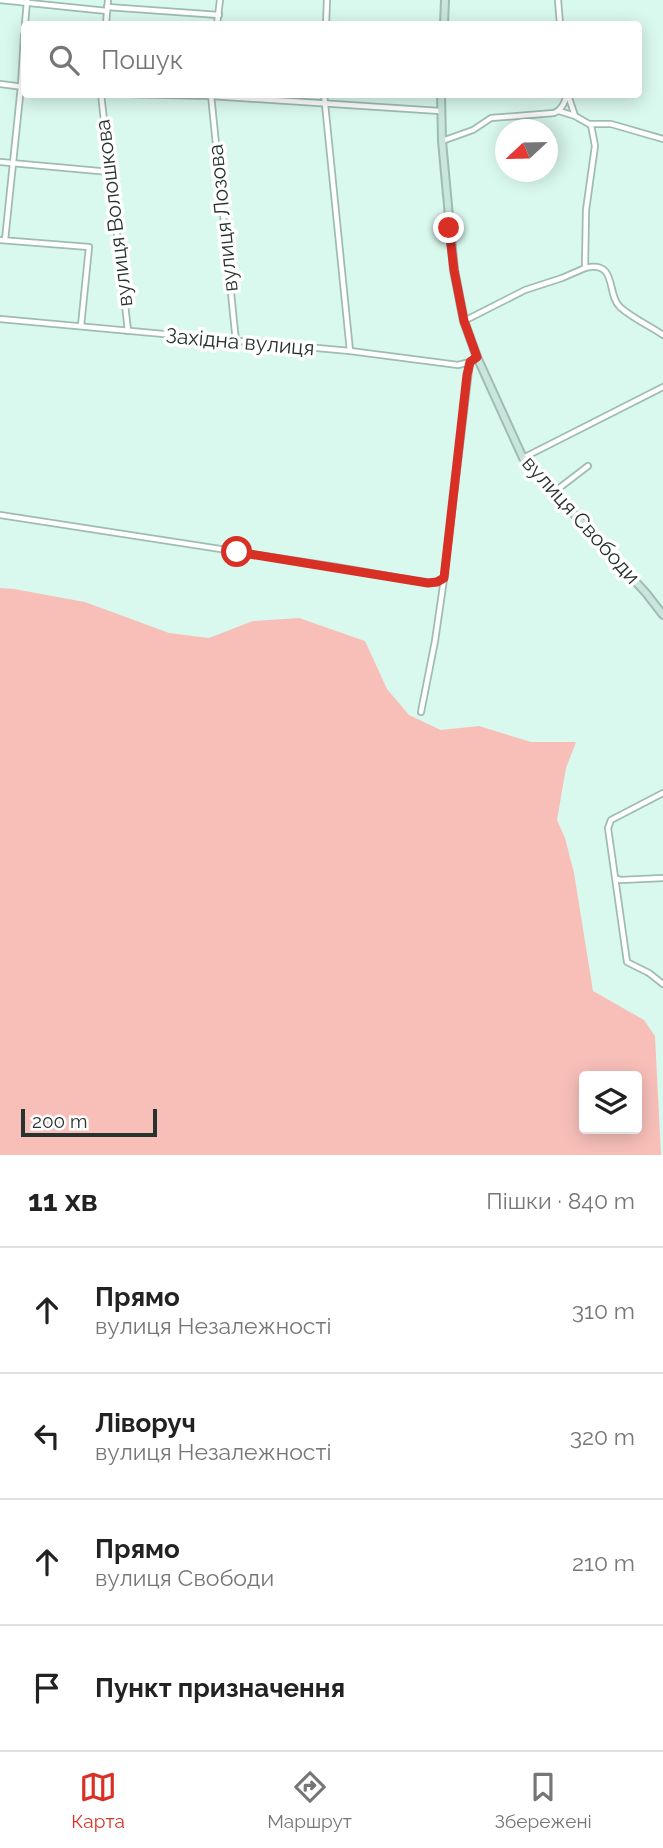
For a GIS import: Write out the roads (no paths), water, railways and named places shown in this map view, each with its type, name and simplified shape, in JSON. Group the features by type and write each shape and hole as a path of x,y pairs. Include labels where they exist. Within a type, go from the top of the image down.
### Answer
{"street":[{"path":"0,0 219,15"},
{"path":"106,21 108,0"},
{"path":"218,21 220,0"},
{"path":"326,21 327,0"},
{"path":"444,21 445,0"},
{"path":"558,0 560,21"},
{"path":"25,21 27,1"},
{"path":"0,84 21,87"},
{"path":"22,98 3,240 89,247 80,326"},
{"name":"вулиця Волошкова","path":"101,98 128,331"},
{"name":"вулиця Лозова","path":"211,98 236,342"},
{"path":"249,98 440,111"},
{"path":"324,98 350,351"},
{"name":"вулиця Свободи","path":"441,98 453,261 464,321 477,357 523,458 663,615"},
{"path":"559,111 566,98"},
{"path":"569,98 575,116"},
{"path":"442,141 473,130 491,118 551,114 559,111 591,125 611,124 663,139"},
{"path":"585,268 586,210 595,146 591,125"},
{"path":"0,162 110,172"},
{"path":"464,321 525,290 585,268 597,267 610,279 618,305 663,335"},
{"name":"Західна вулиця","path":"0,318 350,351 458,365 470,362"},
{"path":"422,712 444,578 470,362 477,357"},
{"path":"523,458 663,387"},
{"path":"554,492 588,466"},
{"path":"0,515 428,583 444,578"},
{"path":"663,793 611,820 608,828 627,962 663,984"},
{"path":"616,878 663,878"}]}
